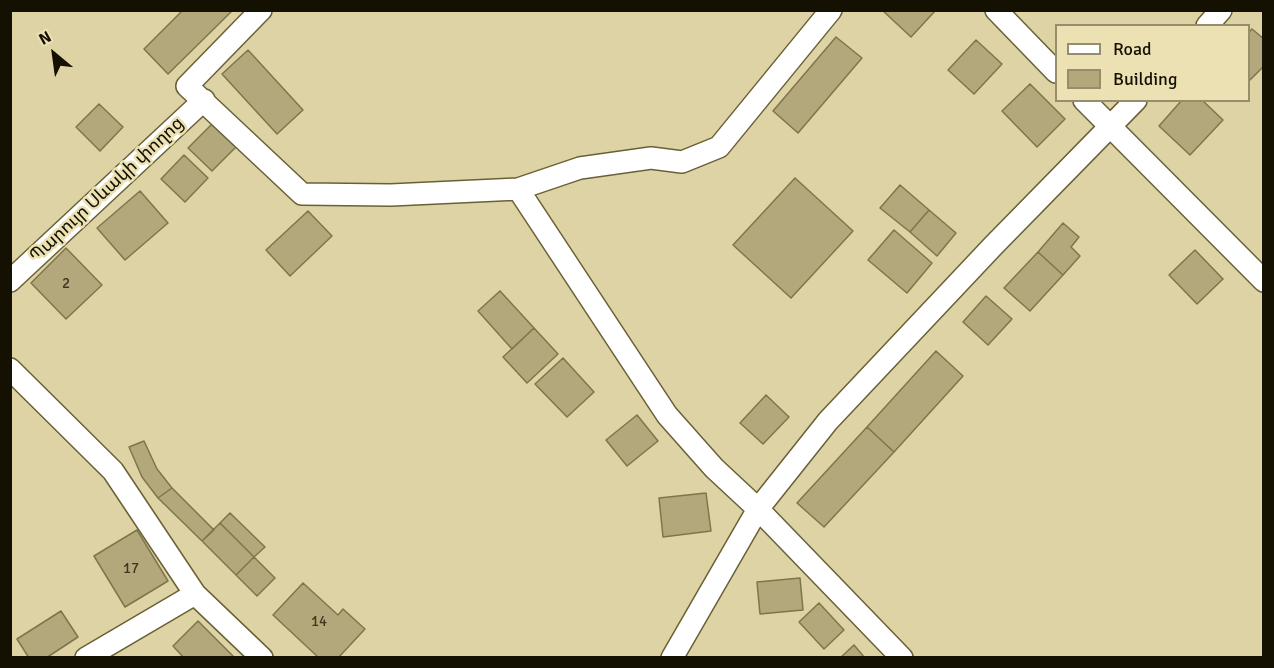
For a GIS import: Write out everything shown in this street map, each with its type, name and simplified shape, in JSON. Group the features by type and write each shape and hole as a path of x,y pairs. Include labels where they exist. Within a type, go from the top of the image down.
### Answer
{"street":[{"path":"261,10 187,86 302,194 392,195 518,189 580,168 651,158 682,162 719,147 831,10"},
{"path":"996,10 1055,71"},
{"path":"1209,24 1221,10"},
{"name":"Պարույր Սևակի փողոց","path":"10,281 204,100"},
{"path":"1086,102 1263,281"},
{"path":"672,657 758,509 828,421 993,246 1134,102"},
{"path":"518,189 667,416 714,468 758,509 902,657"},
{"path":"10,369 113,471 195,594 262,657"},
{"path":"86,657 195,594"}],"building":[{"path":"183,10 232,11 168,74 144,49"},
{"path":"882,10 936,10 911,37"},
{"path":"1252,29 1264,39 1264,66 1250,80 1250,31"},
{"path":"836,37 862,58 798,133 773,111"},
{"path":"976,40 1002,64 974,94 948,70"},
{"path":"248,50 303,110 277,134 222,74"},
{"path":"1030,84 1065,119 1037,147 1002,111"},
{"path":"1180,102 1204,102 1223,120 1190,155 1159,126"},
{"path":"99,104 123,127 100,151 76,127"},
{"path":"212,124 236,147 212,171 188,148"},
{"path":"184,155 208,178 185,202 161,179"},
{"path":"795,178 853,231 791,298 733,245"},
{"path":"900,185 929,210 910,232 880,208"},
{"path":"140,191 168,223 125,260 97,228"},
{"path":"929,210 956,233 937,256 910,232"},
{"path":"308,211 332,236 290,276 266,250"},
{"path":"1063,223 1079,237 1071,247 1080,256 1063,275 1038,252"},
{"path":"894,230 932,263 907,293 868,260"},
{"path":"66,248 102,285 66,319 31,283"},
{"path":"1195,250 1223,279 1197,304 1169,275"},
{"path":"1038,252 1063,275 1030,311 1004,288"},
{"path":"500,291 534,328 512,349 478,311"},
{"path":"986,296 1012,319 988,345 963,322"},
{"path":"534,328 558,354 527,383 503,357"},
{"path":"936,351 963,376 894,452 867,427"},
{"path":"563,358 594,392 567,417 535,384"},
{"path":"766,395 789,417 763,444 740,423"},
{"path":"637,415 658,441 627,466 606,440"},
{"path":"867,427 894,452 824,527 797,503"},
{"path":"144,441 157,469 172,488 158,498 142,477 129,447"},
{"path":"172,488 214,530 202,541 158,498"},
{"path":"706,493 711,531 663,537 659,498"},
{"path":"230,513 265,547 254,557 220,523"},
{"path":"220,523 254,557 236,575 202,541"},
{"path":"137,530 168,581 125,607 94,556"},
{"path":"254,557 275,578 257,596 236,575"},
{"path":"800,578 803,610 760,614 757,582"},
{"path":"303,583 338,615 343,609 365,629 338,658 319,658 273,615"},
{"path":"819,603 844,630 824,649 799,622"},
{"path":"61,611 78,637 46,658 29,658 17,639"},
{"path":"198,621 233,656 231,658 184,658 173,646"},
{"path":"854,645 865,658 840,658"}]}
